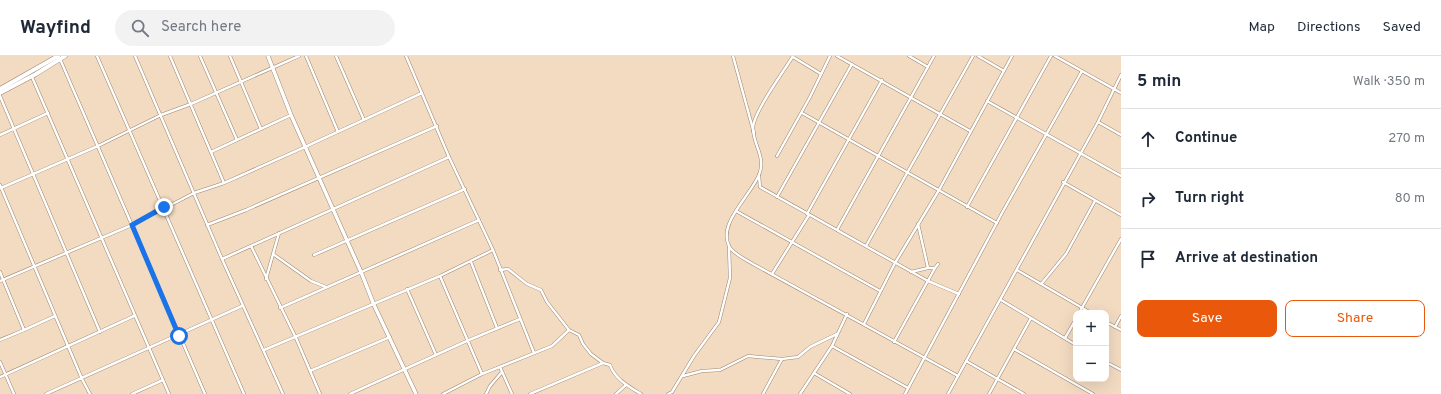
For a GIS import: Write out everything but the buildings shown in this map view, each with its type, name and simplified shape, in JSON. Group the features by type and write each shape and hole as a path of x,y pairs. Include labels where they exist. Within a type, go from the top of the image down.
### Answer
{"main road":[{"path":"0,89 65,56"},
{"path":"0,95 32,77 59,58"}],"street":[{"path":"97,56 164,207 244,394"},
{"path":"135,56 242,306 264,350 283,394"},
{"path":"170,56 224,182"},
{"path":"200,56 237,140"},
{"path":"230,56 261,129"},
{"path":"268,56 291,115 320,178 374,305 416,394"},
{"path":"1,188 98,146 129,129 217,93 299,56"},
{"path":"306,56 338,132"},
{"path":"336,56 364,120"},
{"path":"406,56 493,250 534,353"},
{"path":"733,56 751,130 754,134 762,157 759,176 760,187 911,272 959,294"},
{"path":"754,134 755,120 793,56 821,74"},
{"path":"777,156 802,113 830,56"},
{"path":"837,56 970,131"},
{"path":"909,56 928,67"},
{"path":"837,230 934,56"},
{"path":"866,246 940,113 974,56"},
{"path":"978,56 1004,71"},
{"path":"864,324 895,263 939,190 1012,56"},
{"path":"967,207 1051,56"},
{"path":"1057,56 1121,93"},
{"path":"59,58 205,394"},
{"path":"777,197 852,64"},
{"path":"905,394 997,223 1082,71"},
{"path":"948,394 1001,300 1063,182 1098,122 1113,88 1121,75"},
{"path":"32,77 68,159 100,238 169,394"},
{"path":"772,274 808,214 882,80"},
{"path":"2,280 132,225 164,207 194,193 224,182 305,147 422,93"},
{"path":"0,95 100,332"},
{"path":"987,101 1121,176"},
{"path":"0,134 48,113"},
{"path":"802,113 907,174 939,190 997,223"},
{"path":"211,152 291,115"},
{"path":"1098,122 1121,134"},
{"path":"207,225 320,178 437,126"},
{"path":"222,259 450,157"},
{"path":"668,394 672,392 694,356 719,322 730,278 729,246 726,234 731,219 759,176"},
{"path":"1063,182 1121,216"},
{"path":"0,185 54,316 90,394"},
{"path":"314,255 465,189"},
{"path":"1042,283 1066,254 1095,201"},
{"path":"736,211 791,243 880,291"},
{"path":"280,308 479,220"},
{"path":"918,223 928,268"},
{"path":"266,279 280,233"},
{"path":"1082,308 1121,239"},
{"path":"251,246 296,338 320,394"},
{"path":"729,246 742,257 958,376"},
{"path":"264,350 374,305 407,289 471,262 493,250"},
{"path":"273,254 312,281 326,287"},
{"path":"471,262 497,328"},
{"path":"894,342 938,264"},
{"path":"911,272 935,268"},
{"path":"500,270 508,269 527,284 541,290 547,302 569,330 579,335 590,354 603,363 610,364 616,376 626,385 641,394"},
{"path":"1017,270 1042,283 1086,310"},
{"path":"0,272 2,280 24,330"},
{"path":"440,276 482,374"},
{"path":"407,289 436,355"},
{"path":"1001,300 1073,343"},
{"path":"46,394 179,336 242,306"},
{"path":"800,394 832,346 847,314"},
{"path":"0,340 54,316"},
{"path":"0,377 134,316"},
{"path":"1115,327 1121,316"},
{"path":"989,394 996,378 1031,318"},
{"path":"350,394 468,340 520,319"},
{"path":"1065,338 1073,324"},
{"path":"1109,324 1121,330"},
{"path":"443,394 482,374 552,346 569,330"},
{"path":"683,376 702,371 720,370 748,356 782,359 798,357 810,347 838,334"},
{"path":"310,371 390,337"},
{"path":"832,346 908,388"},
{"path":"1014,348 1093,394"},
{"path":"763,394 782,359"},
{"path":"966,361 1024,394"},
{"path":"0,362 14,394"},
{"path":"530,394 603,363"},
{"path":"1109,364 1121,370"},
{"path":"500,367 512,394"},
{"path":"486,394 490,386 502,372"},
{"path":"814,372 850,394"},
{"path":"132,394 163,380"},
{"path":"616,394 626,385"}],"route":[{"path":"164,207 132,225 179,336"}]}
